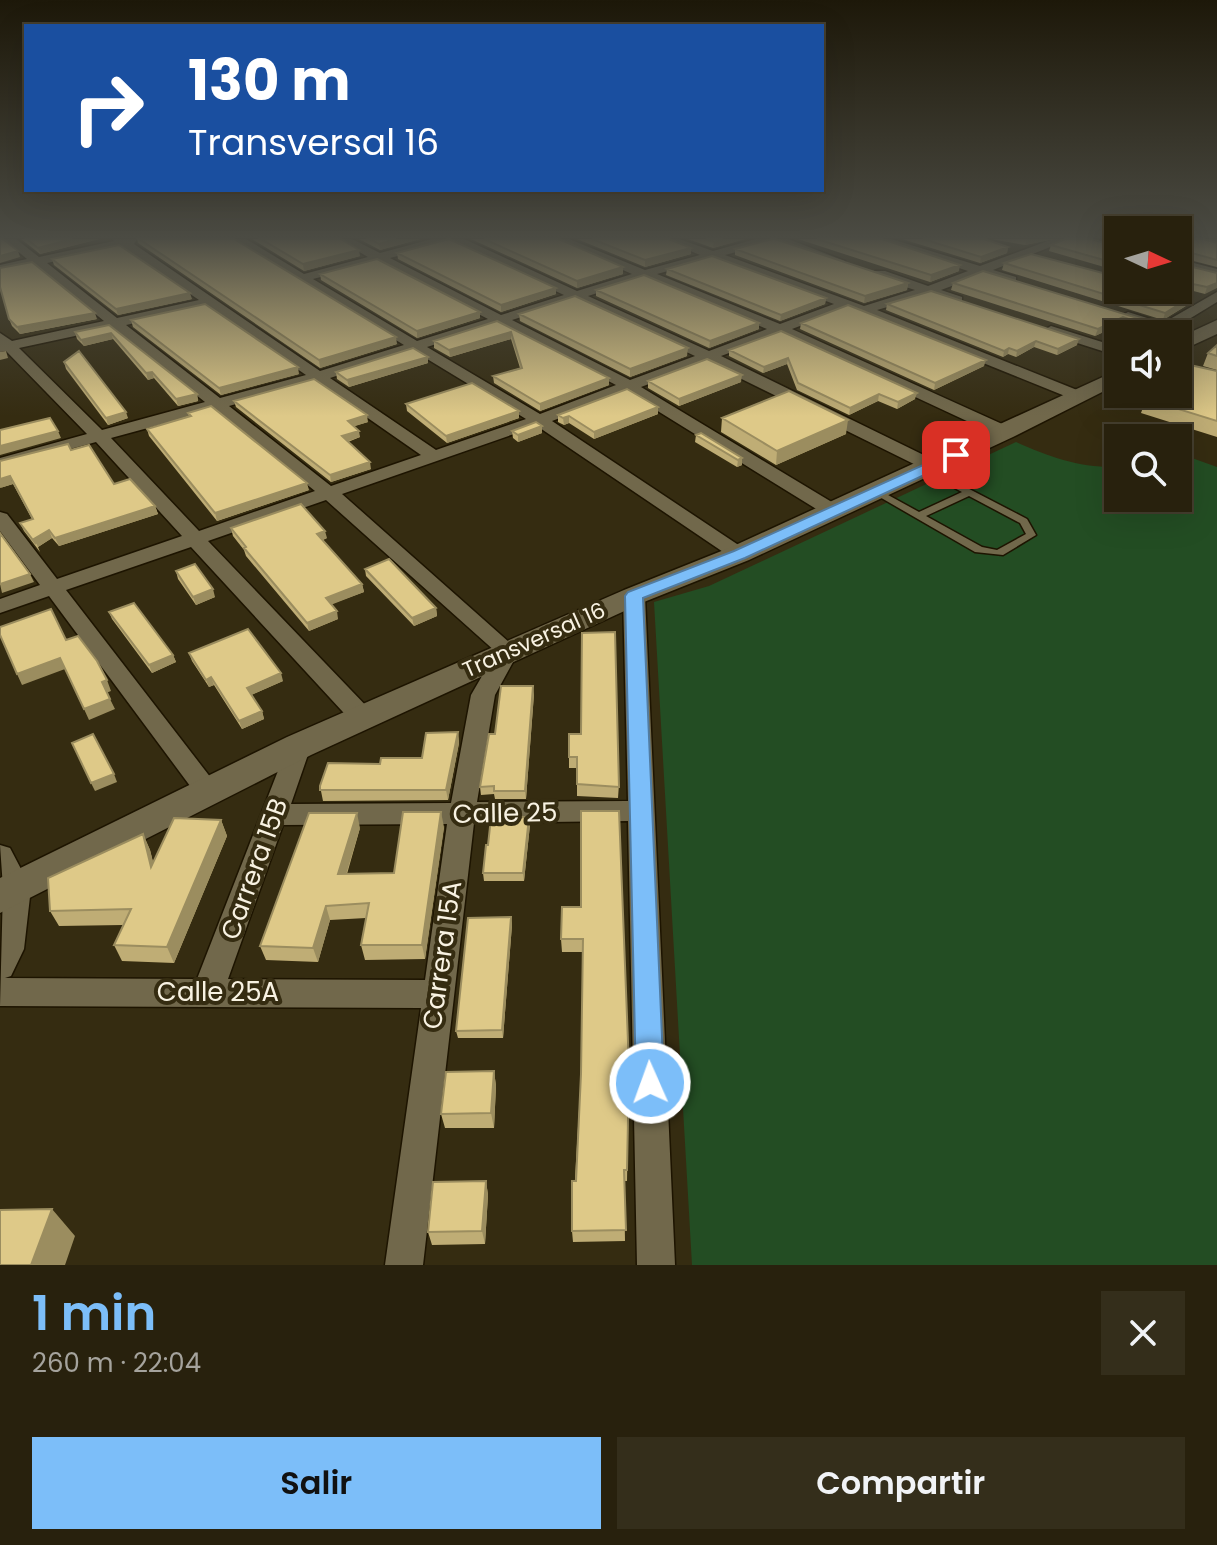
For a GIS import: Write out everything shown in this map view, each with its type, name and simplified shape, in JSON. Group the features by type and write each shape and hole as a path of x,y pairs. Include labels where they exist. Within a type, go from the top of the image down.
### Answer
{"main road":[{"path":"1192,339 1217,326"},
{"name":"Transversal 16","path":"8,892 299,746 634,596 739,554 929,468 1104,382"}],"street":[{"path":"83,298 328,492 508,651"},
{"path":"204,298 434,456"},
{"path":"338,298 539,420 739,554"},
{"path":"460,298 627,385 833,511"},
{"path":"0,463 320,376 565,298"},
{"path":"581,298 710,357 929,468"},
{"path":"704,298 778,328 1005,432"},
{"path":"830,298 1076,395"},
{"path":"0,606 539,420 627,385 710,357 778,328 895,298"},
{"path":"949,298 971,305"},
{"path":"1177,320 1207,300"},
{"path":"3,344 116,324 210,302"},
{"path":"1109,310 1143,320"},
{"path":"1030,324 1104,348"},
{"path":"3,344 101,438 363,718"},
{"path":"1192,372 1217,378"},
{"path":"0,518 208,791"},
{"path":"634,596 656,1265"},
{"name":"Carrera 15A","path":"404,1265 436,994 462,813 483,695 508,651"},
{"name":"Carrera 15B","path":"208,992 299,746"},
{"name":"Calle 25","path":"274,815 641,811"},
{"path":"0,856 8,892 9,949 0,966"},
{"name":"Calle 25A","path":"0,992 436,994"}],"lane":[{"path":"876,492 979,550 999,553 1031,535 1024,521 929,468"},
{"path":"919,516 969,492"}],"green space":[{"path":"1016,442 1066,460 1104,466 1104,512 1192,512 1192,458 1217,467 1217,1265 692,1265 654,602 709,586"}],"building":[{"path":"3,298 77,298 95,313 17,327 9,319"},
{"path":"102,298 167,298 116,309"},
{"path":"227,298 332,298 396,337 319,360"},
{"path":"361,298 453,298 480,312 417,331"},
{"path":"487,298 524,298 501,305"},
{"path":"569,298 579,298 688,348 630,369 519,314"},
{"path":"614,298 699,298 759,323 710,341"},
{"path":"739,298 826,298 781,315"},
{"path":"907,298 953,298 1079,339 1058,349 1036,341 1017,351 1009,348 1004,351 887,304"},
{"path":"1000,298 1072,298 1144,320 1123,317 1104,320 1104,326 1098,329"},
{"path":"205,304 298,367 219,388 131,320"},
{"path":"1136,304 1180,304 1165,313"},
{"path":"848,305 986,360 935,383 801,323"},
{"path":"497,321 609,378 540,404 493,376 522,368 511,332 449,350 434,341"},
{"path":"109,325 197,394 176,399 152,372 146,373 111,333 81,340 75,332"},
{"path":"781,331 917,393 898,402 879,394 850,408 798,383 788,358 764,367 729,350"},
{"path":"1217,345 1217,356 1208,353"},
{"path":"413,348 428,357 347,380 336,372"},
{"path":"79,351 126,412 106,418 64,362"},
{"path":"707,359 742,375 679,399 648,381"},
{"path":"1192,365 1217,371 1217,421 1175,408 1192,408"},
{"path":"314,379 367,415 348,421 359,431 342,436 370,462 330,475 234,401"},
{"path":"472,383 519,411 446,436 406,404"},
{"path":"627,389 658,407 594,432 569,416 563,418 558,415"},
{"path":"789,391 848,420 777,451 722,418"},
{"path":"211,406 307,483 215,513 147,429 191,416 188,413"},
{"path":"50,418 58,431 0,446 0,430"},
{"path":"536,422 542,426 518,435 512,431"},
{"path":"701,433 742,458 738,460 696,435"},
{"path":"68,444 71,450 89,445 114,484 130,479 155,506 55,538 49,530 34,539 36,544 20,523 33,519 10,476 0,479 0,461"},
{"path":"301,504 325,531 317,534 362,584 326,598 337,611 307,623 231,528"},
{"path":"0,533 30,574 0,584"},
{"path":"389,559 436,608 412,618 365,569"},
{"path":"195,564 213,589 193,597 176,571"},
{"path":"134,603 173,655 149,665 109,612"},
{"path":"51,609 66,640 78,636 97,661 107,680 102,682 110,699 84,709 60,658 17,674 0,635 0,627"},
{"path":"248,629 281,673 247,688 262,711 239,721 211,677 206,680 189,653"},
{"path":"615,632 619,787 577,784 577,757 569,757 569,734 581,734 582,633"},
{"path":"501,686 533,686 525,791 494,791 494,786 480,787 489,734 495,734"},
{"path":"458,732 446,790 320,790 328,763 380,764 381,758 422,758 426,733"},
{"path":"93,734 114,774 91,783 72,743"},
{"path":"581,811 619,811 629,1068 627,1170 624,1170 626,1230 572,1231 572,1181 576,1181 581,1074 583,939 561,939 562,907 581,907"},
{"path":"403,812 441,812 422,945 361,945 369,903 326,906 313,948 260,946 309,813 357,813 338,874 394,873"},
{"path":"529,817 523,873 483,873 491,818"},
{"path":"174,818 221,820 167,947 114,945 131,909 50,911 48,878 143,834 151,867"},
{"path":"511,917 502,1030 456,1031 468,918"},
{"path":"494,1071 491,1113 441,1114 446,1072"},
{"path":"486,1181 482,1231 428,1232 433,1182"},
{"path":"52,1209 31,1265 0,1265 0,1210"}],"route":[{"path":"650,1083 634,596 739,554 956,455"}]}
